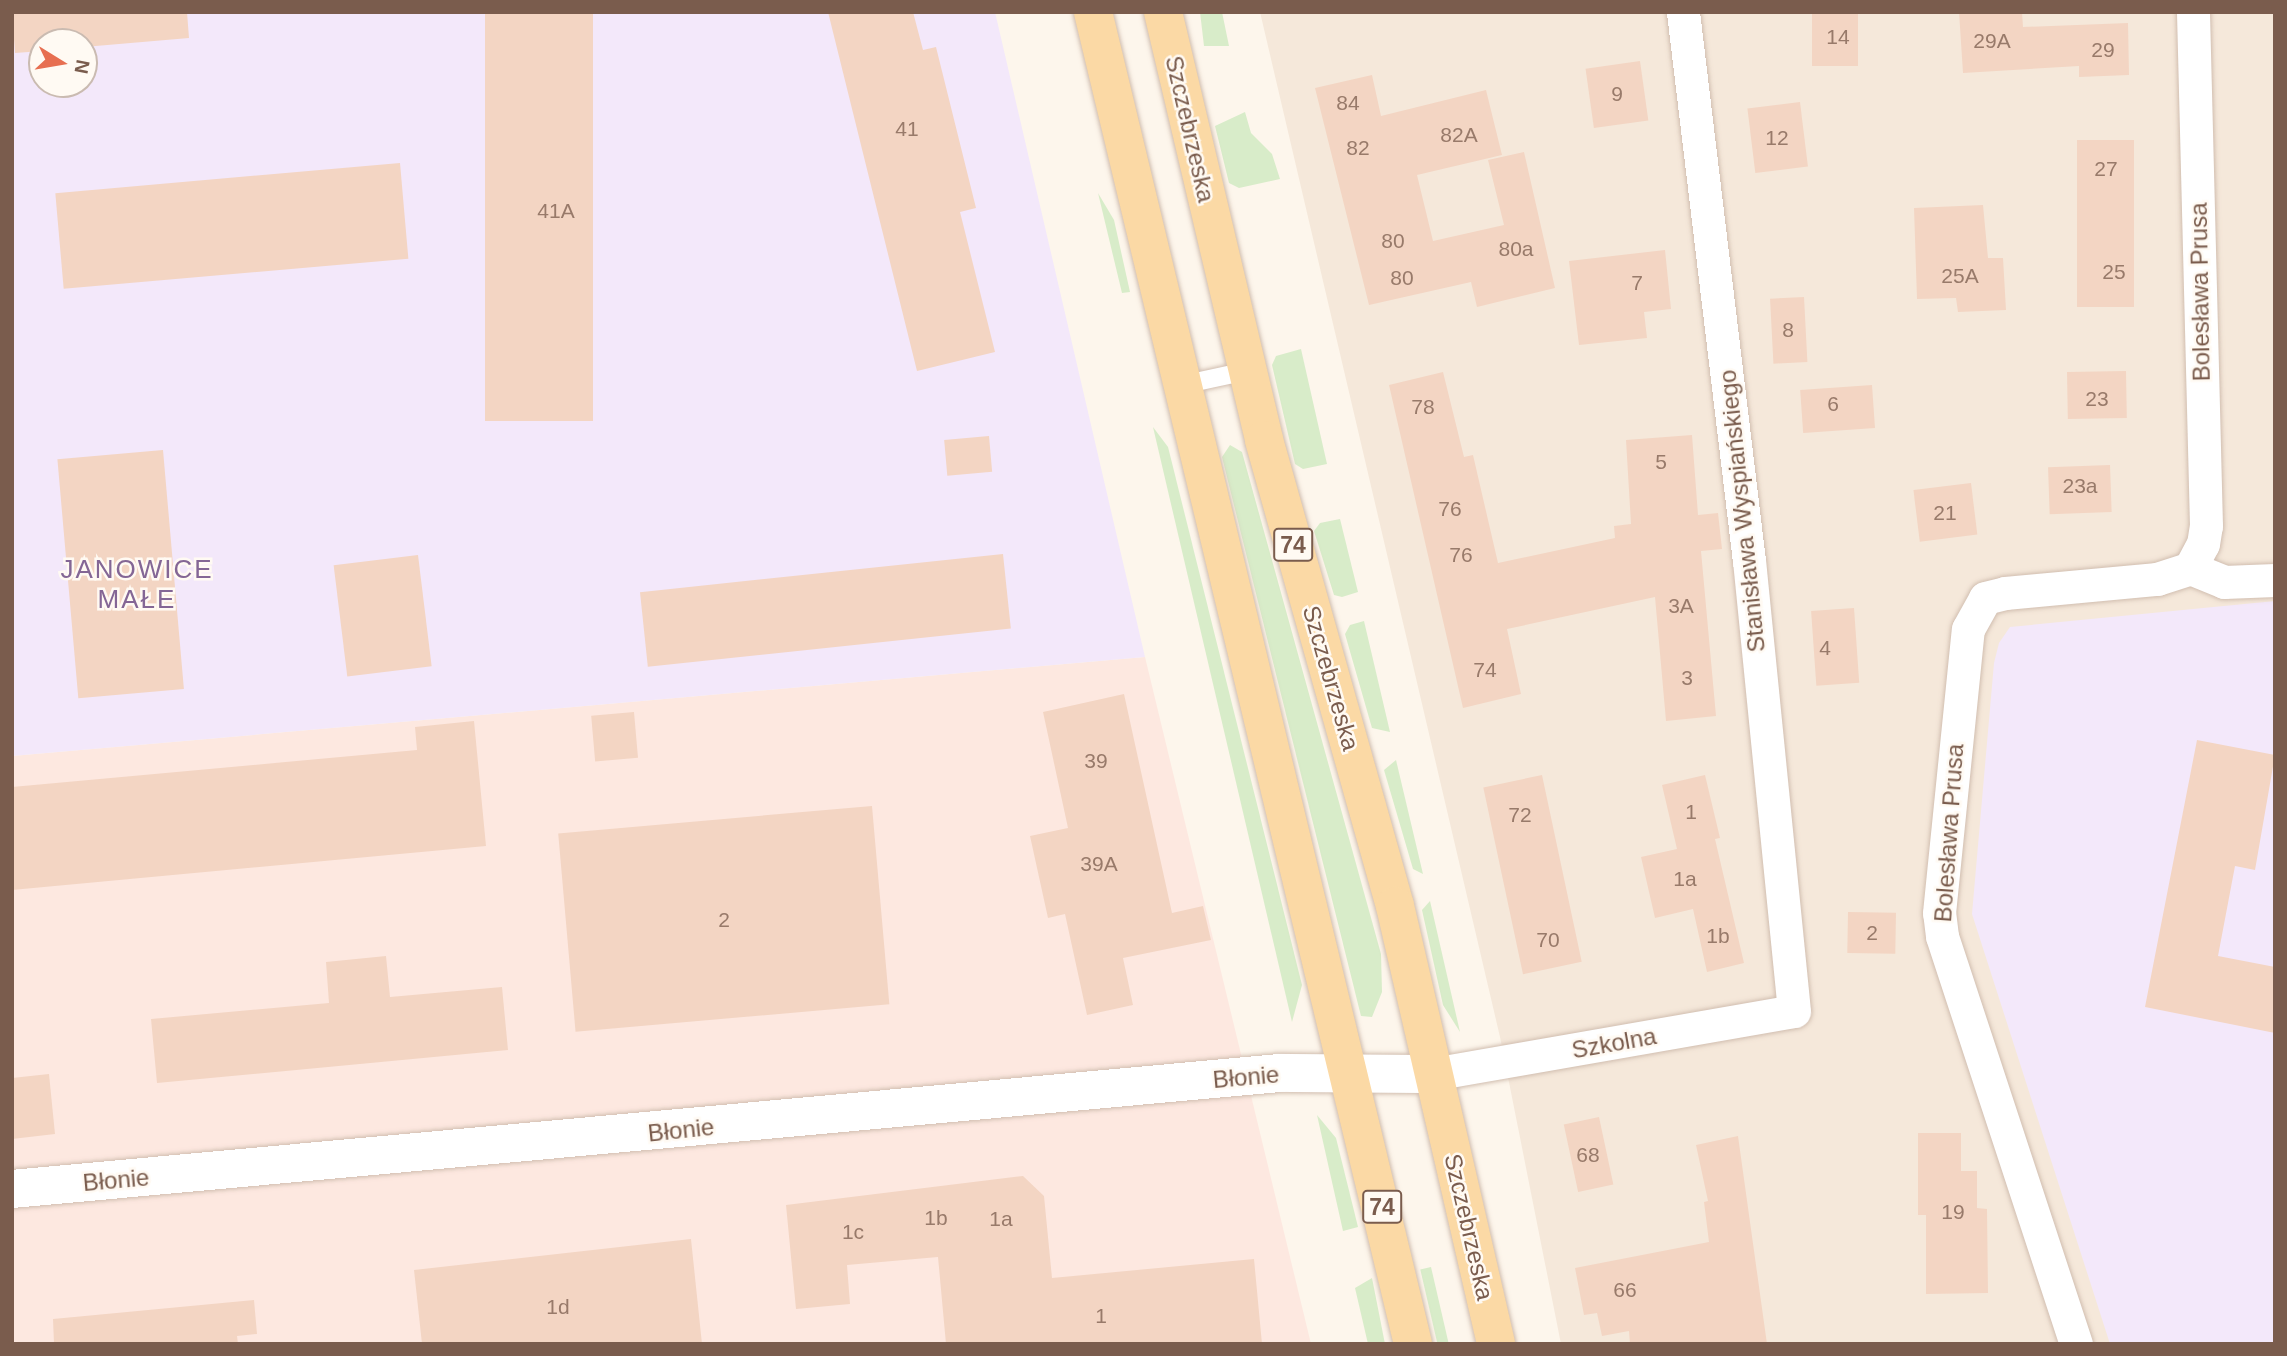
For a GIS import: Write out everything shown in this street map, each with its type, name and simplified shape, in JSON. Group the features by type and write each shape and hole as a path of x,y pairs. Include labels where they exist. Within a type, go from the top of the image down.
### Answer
{"main road":[{"name":"74","path":"1093,12 1350,1071 1413,1344"},
{"name":"Szczebrzeska","path":"1163,12 1247,371 1375,830 1496,1344"}],"street":[{"name":"Stanisława Wyspiańskiego","path":"1683,12 1749,561 1794,1011"},
{"name":"Bolesława Prusa","path":"2076,1344 1942,936 1939,913 1964,650 1974,612 1985,598 2157,579 2190,568 2203,544 2206,526 2193,12"},
{"path":"2190,568 2224,582 2275,580"},
{"name":"Szkolna","path":"1433,1074 1794,1011"},
{"name":"Błonie","path":"12,1189 562,1142 987,1098 1350,1071 1433,1074"}],"lane":[{"path":"1182,385 1247,371"}],"shaded area":[{"path":"12,12 995,12 1145,657 12,756"},
{"path":"1260,12 2275,12 2275,1344 1561,1344 1500,1037"},
{"path":"2275,601 2275,1344 2110,1344 1972,914 1994,663 1999,643 2010,627"},
{"path":"1145,657 1311,1344 12,1344 12,756"}],"green space":[{"path":"1200,12 1222,12 1229,46 1204,46"},
{"path":"1245,112 1251,133 1272,154 1280,179 1239,188 1229,183 1215,126"},
{"path":"1098,193 1114,220 1130,292 1122,293"},
{"path":"1301,349 1327,464 1303,469 1295,464 1272,365 1276,356"},
{"path":"1153,427 1168,447 1302,985 1292,1022"},
{"path":"1230,445 1242,452 1381,954 1382,992 1372,1017 1361,1016 1222,457"},
{"path":"1340,519 1358,592 1342,597 1334,595 1314,531 1320,523"},
{"path":"1364,621 1390,732 1372,728 1345,634 1350,625"},
{"path":"1396,760 1423,874 1413,869 1384,770"},
{"path":"1430,901 1460,1032 1443,1005 1422,910"},
{"path":"1317,1115 1336,1138 1358,1227 1343,1231"},
{"path":"1431,1267 1449,1344 1437,1344 1420,1269"},
{"path":"1372,1278 1385,1344 1368,1344 1355,1288"}],"building":[{"path":"12,12 187,12 189,38 98,46 98,28 28,28 28,52 15,53"},
{"path":"485,12 593,12 593,421 485,421"},
{"path":"828,12 913,12 923,50 936,47 976,208 960,212 995,352 917,371"},
{"path":"1812,12 1858,12 1858,66 1812,66"},
{"path":"1959,12 2022,12 2023,27 2128,23 2129,75 2079,77 2079,66 1963,73"},
{"path":"1640,61 1648,120 1594,128 1586,69"},
{"path":"1372,75 1381,116 1486,90 1502,155 1417,175 1433,241 1504,225 1488,160 1524,152 1555,288 1477,307 1471,282 1369,305 1315,88"},
{"path":"1800,102 1808,167 1755,173 1747,108"},
{"path":"2077,140 2134,140 2134,307 2077,307"},
{"path":"400,163 408,259 64,289 55,193"},
{"path":"1983,205 1988,258 2003,258 2006,310 1958,312 1956,298 1917,299 1914,208"},
{"path":"1665,250 1671,309 1644,312 1647,338 1579,345 1569,261"},
{"path":"1804,297 1807,362 1773,364 1770,299"},
{"path":"2126,371 2127,418 2068,419 2067,372"},
{"path":"1443,372 1464,457 1473,455 1498,563 1615,538 1614,526 1631,524 1626,440 1692,435 1698,515 1718,513 1722,549 1701,551 1716,716 1666,721 1655,597 1507,629 1521,694 1463,708 1389,385"},
{"path":"1872,385 1875,428 1803,433 1800,390"},
{"path":"989,436 992,472 947,476 944,440"},
{"path":"163,450 184,689 78,698 57,459"},
{"path":"2110,465 2112,512 2050,514 2048,467"},
{"path":"1971,483 1977,535 1920,542 1913,490"},
{"path":"1003,554 1011,629 648,667 640,592"},
{"path":"418,555 432,666 347,677 334,565"},
{"path":"1854,608 1859,683 1816,686 1811,611"},
{"path":"1124,694 1172,913 1203,906 1211,940 1123,958 1133,1005 1087,1015 1065,914 1048,918 1030,836 1068,828 1043,712"},
{"path":"634,712 638,758 595,762 591,716"},
{"path":"474,721 486,846 12,890 12,787 417,750 415,727"},
{"path":"2197,740 2275,755 2255,870 2235,866 2218,956 2275,967 2275,1033 2145,1007"},
{"path":"1542,775 1582,962 1523,974 1483,787"},
{"path":"1705,775 1720,838 1715,839 1744,963 1707,972 1693,909 1655,918 1641,857 1677,849 1662,785"},
{"path":"872,806 889,1004 576,1032 558,833"},
{"path":"1848,912 1896,913 1895,954 1847,953"},
{"path":"386,956 390,997 502,987 508,1050 157,1083 151,1019 329,1003 326,962"},
{"path":"49,1074 55,1134 12,1139 12,1078"},
{"path":"1599,1117 1613,1184 1578,1192 1564,1124"},
{"path":"1918,1133 1961,1133 1961,1171 1977,1171 1977,1208 1987,1209 1988,1293 1926,1294 1926,1215 1918,1215"},
{"path":"1738,1136 1767,1344 1630,1344 1629,1331 1602,1336 1597,1313 1584,1315 1575,1268 1709,1242 1704,1202 1708,1201 1696,1145"},
{"path":"1023,1176 1044,1196 1052,1278 1254,1259 1262,1344 946,1344 938,1257 847,1265 850,1304 796,1309 786,1205"},
{"path":"691,1239 702,1344 422,1344 414,1270"},
{"path":"254,1300 257,1334 237,1336 238,1344 54,1344 53,1319"}],"district":[{"name":"JANOWICE MAŁE","path":"137,585"}]}
